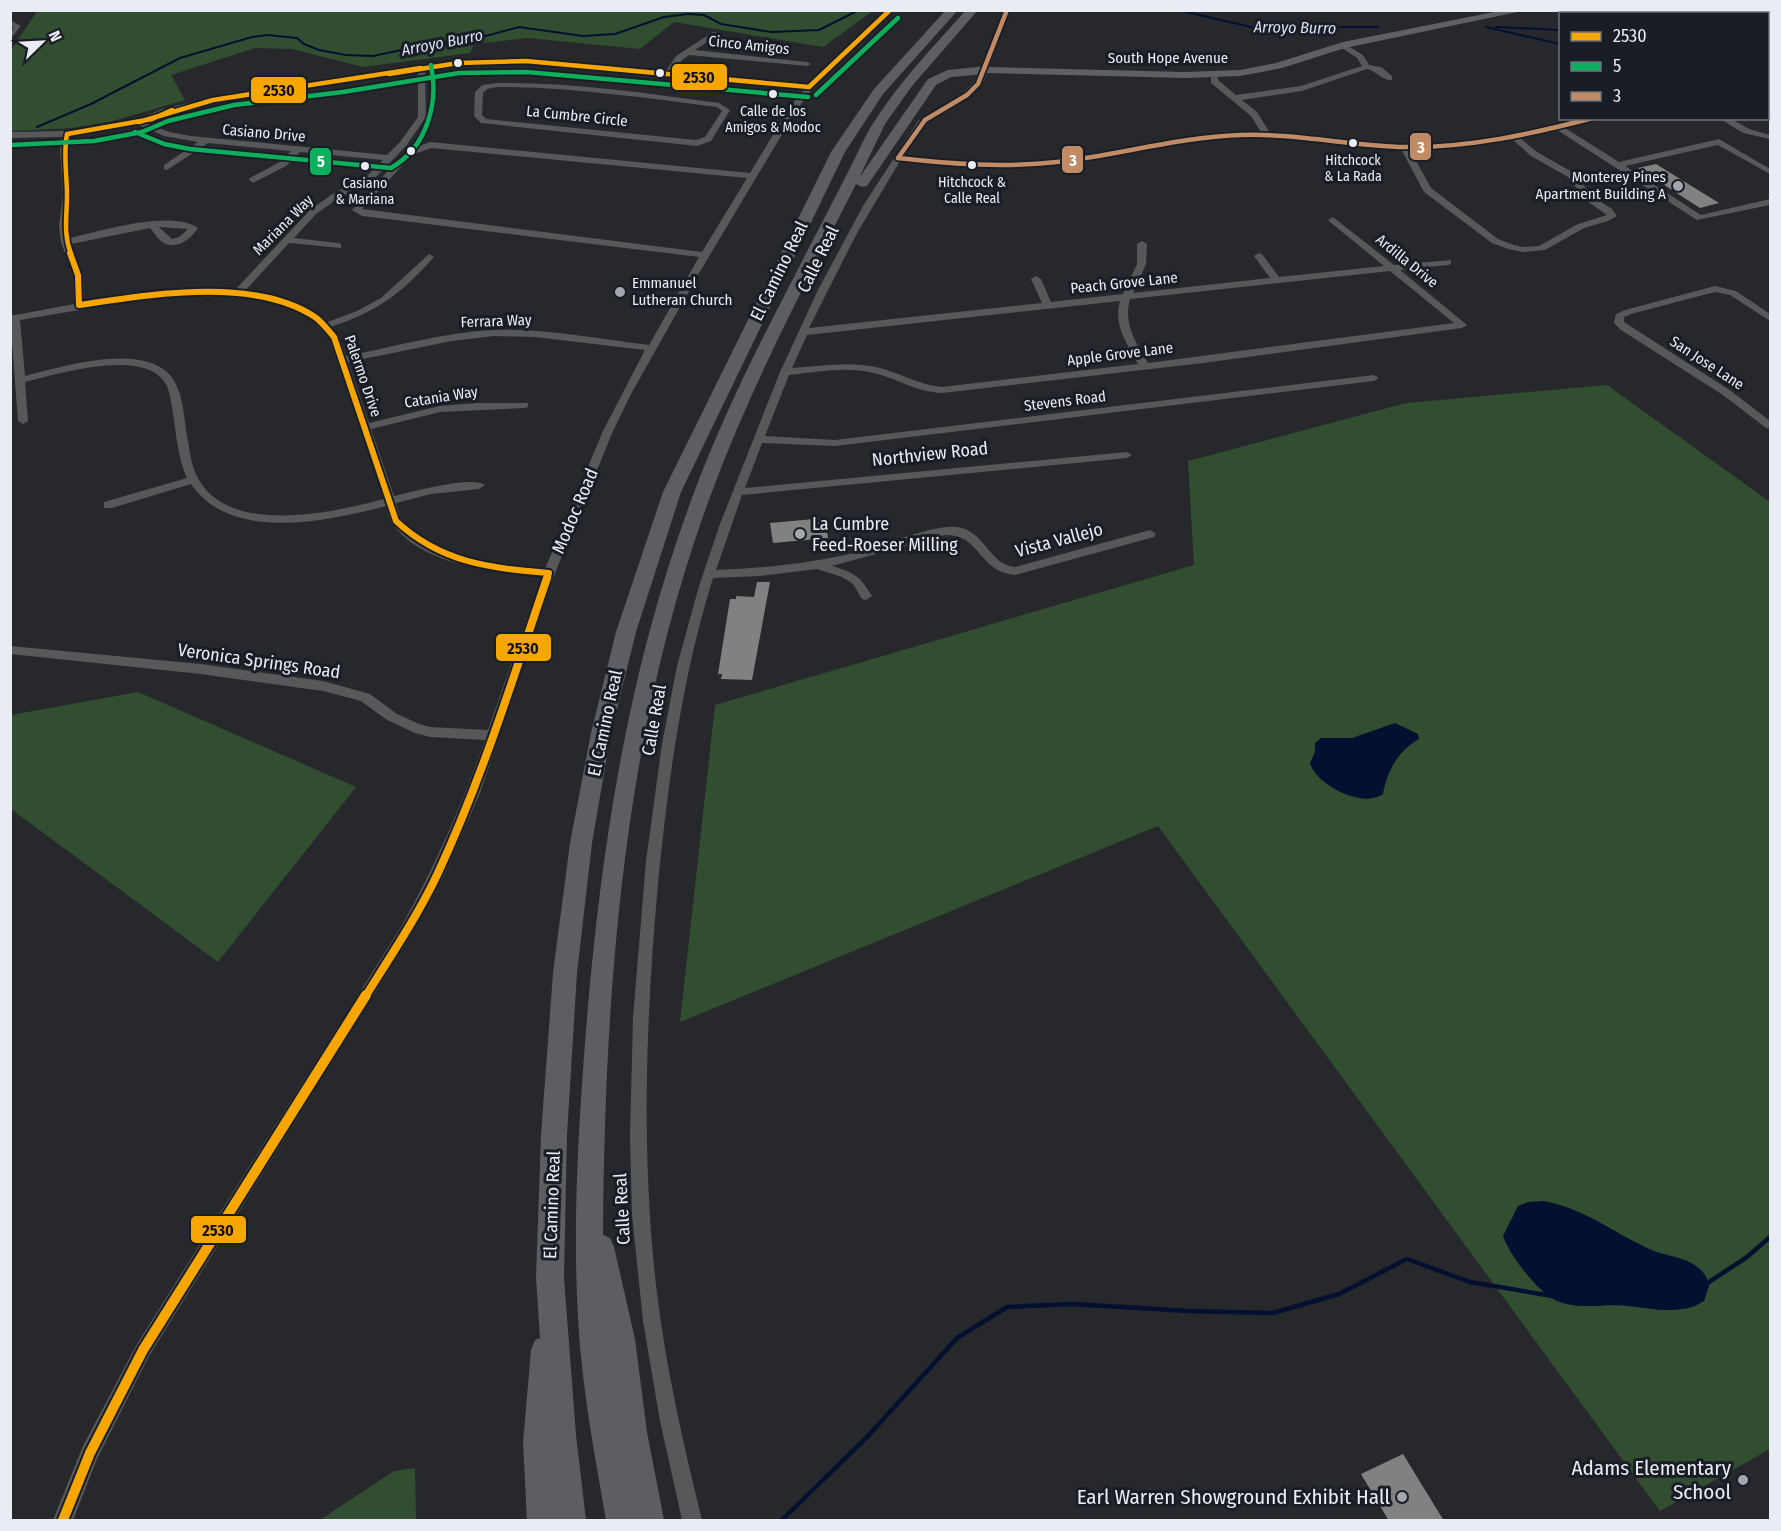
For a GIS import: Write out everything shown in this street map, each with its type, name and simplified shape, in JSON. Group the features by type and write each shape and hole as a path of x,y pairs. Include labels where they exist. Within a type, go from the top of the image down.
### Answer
{"highway":[{"name":"El Camino Real","path":"571,1521 561,1436 550,1278 554,1135 570,938 581,843 601,733 626,632 672,492 838,152 878,92 953,10"},
{"name":"El Camino Real","path":"621,1521 598,1383 589,1200 599,1002 615,852 633,748 662,621 680,557 722,443 744,393 879,124 908,83 973,10"},
{"path":"983,10 952,47 948,60 986,70"},
{"path":"837,210 856,191 932,82 939,77 986,70"},
{"path":"939,77 968,78 975,83 975,88"},
{"path":"589,1200 621,1339 632,1432 649,1521"},
{"path":"542,1521 538,1443 550,1278"}],"main road":[{"name":"South Hope Avenue","path":"986,70 1214,75 1278,66 1343,45 1522,10"}],"street":[{"name":"Modoc Road","path":"63,1521 90,1453 143,1350 421,904 474,793 549,573 608,431 651,348 775,135 809,87 891,10"},
{"name":"Calle Real","path":"692,1521 662,1386 644,1255 638,1137 639,1028 650,894 669,742 693,626 717,545 785,372 851,235 925,119 975,88 986,70 995,34 1007,10"},
{"path":"10,22 17,26 10,37"},
{"name":"Cinco Amigos","path":"668,74 679,58 713,34"},
{"path":"1343,45 1360,57 1366,67"},
{"name":"Cinco Amigos","path":"687,52 807,64"},
{"path":"10,135 68,134 139,122 172,110 254,91 341,82 458,63 526,61 809,87"},
{"path":"1234,98 1263,96 1308,88 1366,67 1378,69 1389,78"},
{"name":"Mariana Way","path":"236,295 320,206 371,177 408,138 422,117 421,68"},
{"name":"La Cumbre Circle","path":"625,94 642,72"},
{"path":"1214,75 1213,80 1254,114 1267,135"},
{"name":"La Cumbre Circle","path":"493,85 541,86 625,94 719,105 726,110 708,139 697,143 487,122 478,116 478,92 493,85"},
{"path":"898,158 953,165 1022,166 1221,137 1267,135 1404,147 1464,145 1503,140 1587,120"},
{"path":"1726,120 1746,131 1770,137"},
{"name":"Casiano Drive","path":"139,122 167,134 206,141 389,158"},
{"path":"1558,127 1700,218 1770,202"},
{"path":"68,134 64,150 67,195 64,226 66,242 78,275 79,305"},
{"path":"1404,147 1422,184 1435,197 1495,241 1512,247 1542,249 1580,227 1612,216 1609,211 1590,199 1571,175 1534,154 1514,137"},
{"path":"1503,140 1519,150 1534,154"},
{"path":"167,167 206,141"},
{"path":"1617,165 1719,142 1770,172"},
{"path":"705,255 464,227 362,213 356,210 410,153 429,146 751,176"},
{"path":"1415,170 1421,162 1418,147"},
{"path":"253,180 283,164 298,149"},
{"name":"Ardilla Drive","path":"1334,220 1462,325"},
{"path":"66,242 117,230 153,226"},
{"path":"287,240 338,246"},
{"path":"1142,244 1144,261 1126,298 1122,322 1145,367"},
{"path":"1259,256 1277,281"},
{"path":"328,325 357,315 387,299 409,281 429,257"},
{"name":"Peach Grove Lane","path":"804,332 1448,262"},
{"path":"1036,279 1048,306"},
{"name":"San Jose Lane","path":"1770,318 1732,293 1715,289 1619,316 1619,323 1625,328 1727,393 1770,426"},
{"name":"Palermo Drive","path":"13,319 79,305 172,294 236,295 297,306 328,325 390,501 390,509 404,530 445,555 466,563 496,569 549,573"},
{"path":"13,319 23,421"},
{"name":"Apple Grove Lane","path":"785,372 868,369 889,374 912,386 942,390 1145,367 1462,325"},
{"name":"Ferrara Way","path":"342,360 452,338 494,333 535,334 651,348"},
{"path":"19,380 112,362 139,364 159,370 171,381 189,467 199,489 218,504 243,514 283,520 325,518 440,489 479,485"},
{"name":"Stevens Road","path":"758,439 836,443 1374,378"},
{"name":"Catania Way","path":"365,427 459,407 524,405"},
{"name":"Northview Road","path":"738,492 1127,455"},
{"path":"108,505 194,480"},
{"name":"Vista Vallejo","path":"710,574 760,572 817,565 866,554 945,531 957,531 971,538 999,569 1015,571 1150,534"},
{"name":"Vista Vallejo","path":"817,565 846,574 857,581 866,596"},
{"name":"Veronica Springs Road","path":"10,650 201,669 323,686 365,697 392,717 415,728 430,732 494,735"}],"green space":[{"path":"38,10 873,11 823,47 674,22 640,49 528,38 474,44 470,53 363,67 292,49 255,48 171,75 185,100 113,121 72,128 11,131 11,50"},
{"path":"1607,385 1770,502 1770,1449 1660,1511 1158,826 680,1022 715,705 1194,565 1188,461 1406,403"},
{"path":"138,692 356,787 218,962 11,809 11,715"},
{"path":"415,1468 416,1520 320,1520 394,1471"}],"water":[{"path":"1395,723 1418,734 1419,739 1405,749 1395,762 1387,777 1383,794 1364,799 1353,797 1330,786 1314,771 1310,763 1315,752 1315,743 1321,738 1352,738"},
{"path":"1544,1201 1575,1210 1654,1251 1685,1260 1696,1266 1704,1274 1709,1284 1704,1301 1689,1308 1669,1310 1619,1305 1572,1305 1555,1300 1540,1289 1524,1271 1503,1236 1518,1206 1528,1202"}],"building":[{"name":"Monterey Pines Apartment Building A","path":"1656,164 1719,203 1700,208 1638,168"},
{"name":"La Cumbre Feed-Roeser Milling","path":"825,518 828,538 773,543 770,523"},
{"path":"757,582 770,582 752,680 721,679 722,674 718,674 730,599 736,599 736,596 754,597"},
{"name":"Earl Warren Showground Exhibit Hall","path":"1403,1454 1444,1521 1389,1521 1361,1474"}],"waterway":[{"name":"Arroyo Burro","path":"37,127 91,104 180,58 252,37 267,35 297,38 304,44 319,50 346,55 373,56 425,45 482,37 519,27 583,36 615,34 664,17 688,14 704,15 721,24 771,32 819,30 859,10"},
{"name":"Arroyo Burro","path":"1178,10 1251,27 1378,27"},
{"path":"1486,27 1559,44"},
{"name":"Arroyo Burro","path":"1496,27 1559,30"},
{"path":"1706,1284 1747,1257 1770,1237"},
{"path":"782,1520 867,1437 957,1338 1007,1307 1072,1304 1188,1311 1273,1313 1339,1294 1407,1259 1470,1282 1552,1296"}],"transit line":[{"name":"2530","path":"389,74 458,63 526,61 809,87 890,10"},
{"name":"3","path":"898,158 925,120 967,95 978,84 1007,10"},
{"name":"5","path":"816,95 898,18"},
{"name":"5","path":"135,132 164,144 190,149 391,168 417,144 428,123 434,100 434,77 431,65"},
{"name":"2530","path":"139,122 213,100 421,68"},
{"name":"5","path":"11,145 94,141 142,132 168,121 234,105 343,92 459,73 526,72 808,97"},
{"name":"2530","path":"63,1520 90,1453 143,1350 406,931 436,877 473,793 549,573 466,562 428,547 396,521 334,337 315,317 292,305 264,297 233,294 167,295 79,305 78,275 66,242 64,226 67,195 64,150 67,134 152,119 172,110"},
{"name":"3","path":"898,158 977,165 1037,164 1195,139 1241,135 1282,136 1384,146 1429,147 1500,139 1584,120"}],"place":[{"name":"Calle de los Amigos & Modoc","path":"773,94"},
{"name":"Hitchcock & La Rada","path":"1353,143"},
{"name":"Hitchcock & Calle Real","path":"972,165"},
{"name":"Casiano & Mariana","path":"365,166"},
{"name":"Monterey Pines Apartment Building A","path":"1678,186"},
{"name":"Emmanuel Lutheran Church","path":"620,292"},
{"name":"La Cumbre Feed-Roeser Milling","path":"800,534"},
{"name":"Adams Elementary School","path":"1743,1480"},
{"name":"Earl Warren Showground Exhibit Hall","path":"1402,1497"}]}
